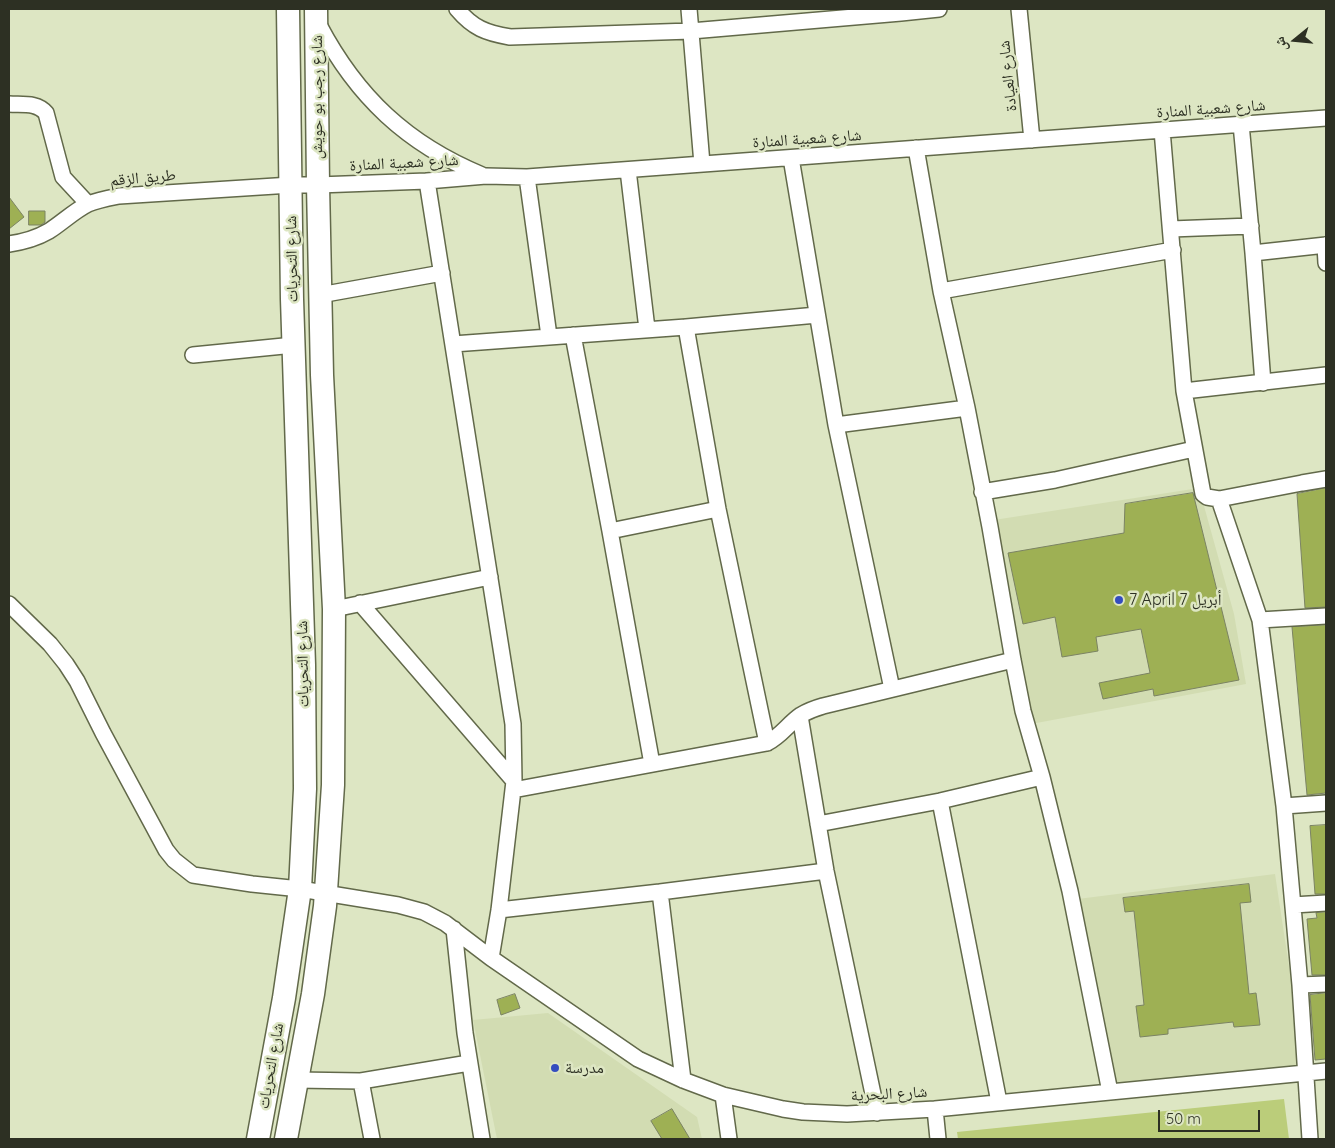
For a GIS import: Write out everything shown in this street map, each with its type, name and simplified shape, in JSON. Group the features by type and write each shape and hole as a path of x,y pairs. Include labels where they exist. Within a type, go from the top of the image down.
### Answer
{"main road":[{"name":"شارع رجب بو حويش","path":"288,9 291,185"},
{"name":"شارع رجب بو حويش","path":"316,15 318,185"},
{"name":"شارع التحريات","path":"258,1139 284,998 300,889 305,789 304,655 292,299 291,185"},
{"name":"شارع التحريات","path":"286,1139 313,994 326,893 333,785 334,609 322,375 318,185"}],"street":[{"path":"457,9 465,18 484,32 510,37 691,31 939,9"},
{"path":"689,9 702,164"},
{"name":"شارع العيادة","path":"1019,9 1032,140"},
{"path":"316,15 329,44 348,73 396,124 439,154 486,176"},
{"path":"9,104 36,105 42,109 48,118 60,172 88,204"},
{"name":"شارع شعبية المنارة","path":"291,185 427,181 486,176 527,177 1326,118"},
{"path":"1241,124 1263,383"},
{"path":"1162,130 1172,230 1184,391 1203,494 1208,498 1219,499 1326,479"},
{"path":"916,148 941,292 990,527 1023,711 1042,777 1070,891 1110,1092"},
{"path":"790,158 836,425 892,689"},
{"path":"628,170 647,329"},
{"path":"527,177 549,336"},
{"path":"427,181 513,724 514,785 500,910 492,958"},
{"name":"طريق الزقم","path":"9,244 24,242 49,231 88,204 119,196 291,185"},
{"path":"1172,230 1251,226"},
{"path":"1253,253 1326,245 1326,263"},
{"path":"941,292 1173,250"},
{"path":"320,295 442,273"},
{"path":"453,344 686,327 817,315"},
{"path":"686,327 718,509 767,743"},
{"path":"573,335 652,764"},
{"path":"194,355 294,345"},
{"path":"1184,391 1326,375"},
{"path":"836,425 966,408"},
{"path":"982,492 1055,480 1194,449"},
{"path":"1219,499 1260,620 1284,806 1300,985 1310,1139"},
{"path":"610,531 718,509"},
{"path":"334,609 490,576"},
{"path":"360,603 514,785"},
{"name":"شارع البحرية","path":"9,604 50,644 66,664 77,681 162,842 174,860 193,875 300,889 398,905 434,917 454,929 492,958 638,1059 723,1096 803,1112 877,1113 1326,1071"},
{"path":"1260,620 1326,616"},
{"path":"514,785 652,764 767,743 782,734 800,716 808,711 1013,660"},
{"path":"800,716 826,871 877,1113"},
{"path":"818,824 940,802 1042,777"},
{"path":"940,802 999,1102"},
{"path":"1284,806 1326,803"},
{"path":"500,910 826,871"},
{"path":"660,892 683,1080"},
{"path":"1293,906 1326,903"},
{"path":"454,929 465,1033 482,1139"},
{"path":"1300,985 1326,984"},
{"path":"296,1080 361,1082 469,1063"},
{"path":"361,1082 372,1139"},
{"path":"723,1096 729,1139"},
{"path":"935,1108 938,1139"}],"shaded area":[{"name":"7 April 7 أبريل","path":"1199,488 1234,614 1246,684 1031,724 994,520"},
{"path":"1275,874 1305,1072 1111,1093 1070,900"},
{"name":"مدرسة","path":"548,1013 697,1117 702,1139 497,1139 473,1020"}],"green space":[{"path":"1284,1099 1289,1139 958,1139 957,1132"}],"building":[{"path":"9,197 24,217 9,229"},
{"path":"29,211 45,211 45,222 41,225 29,225"},
{"path":"1326,488 1326,607 1305,608 1297,494"},
{"name":"7 April 7 أبريل","path":"1193,493 1239,680 1154,696 1153,689 1103,699 1099,683 1150,673 1141,629 1096,637 1098,651 1062,657 1055,617 1023,624 1008,553 1124,533 1125,504"},
{"path":"1326,625 1326,793 1307,795 1292,627"},
{"path":"1326,825 1326,894 1315,894 1310,826"},
{"path":"1249,884 1251,902 1240,903 1249,994 1256,993 1260,1025 1234,1027 1233,1022 1168,1029 1168,1034 1140,1037 1136,1006 1144,1005 1134,911 1125,912 1123,898"},
{"path":"1326,912 1326,975 1312,975 1307,919 1317,918 1316,913"},
{"path":"1326,993 1326,1059 1315,1060 1310,995"},
{"path":"515,994 520,1008 501,1015 497,1000"},
{"path":"672,1109 690,1139 662,1139 651,1121"}],"place":[{"name":"7 April 7 أبريل","path":"1119,600"},
{"name":"مدرسة","path":"555,1068"}]}
